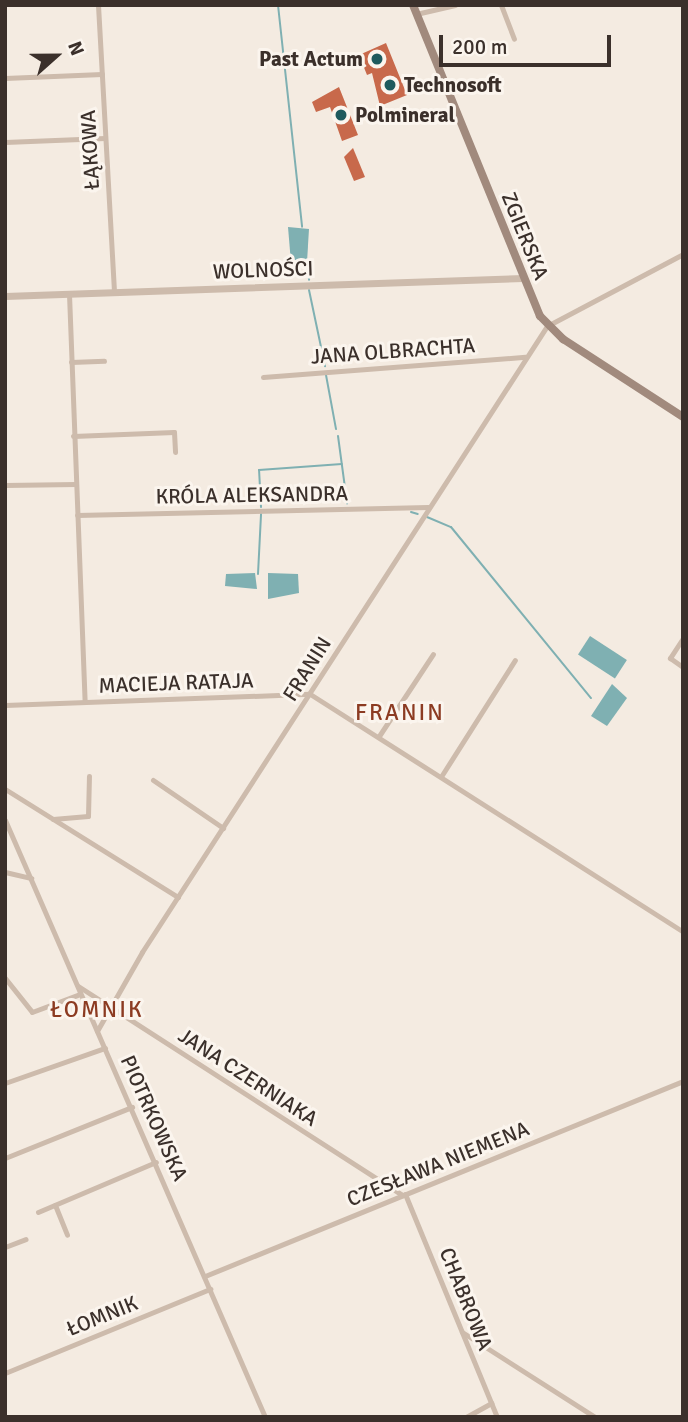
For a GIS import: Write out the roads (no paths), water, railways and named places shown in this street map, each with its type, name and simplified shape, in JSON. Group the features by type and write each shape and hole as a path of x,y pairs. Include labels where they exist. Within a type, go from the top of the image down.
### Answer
{"main road":[{"name":"ZGIERSKA","path":"414,10 523,278 547,326 683,417"}],"street":[{"name":"ŁĄKOWA","path":"98,5 114,293"},
{"path":"414,10 455,5"},
{"path":"501,5 514,39"},
{"path":"5,78 102,74"},
{"path":"5,142 104,138"},
{"path":"547,326 683,254"},
{"name":"WOLNOŚCI","path":"5,296 523,278"},
{"path":"69,294 85,702"},
{"name":"FRANIN","path":"97,1031 178,897 547,326"},
{"name":"JANA OLBRACHTA","path":"263,377 525,357"},
{"path":"71,362 104,361"},
{"path":"73,436 174,432 175,452"},
{"path":"5,485 76,484"},
{"name":"KRÓLA ALEKSANDRA","path":"77,515 428,507"},
{"path":"683,638 670,658 683,667"},
{"path":"379,736 433,654"},
{"path":"442,775 515,660"},
{"path":"310,694 442,775 683,932"},
{"name":"MACIEJA RATAJA","path":"5,705 310,694"},
{"path":"53,819 88,816 89,776"},
{"path":"153,780 223,828"},
{"path":"5,789 178,897"},
{"name":"PIOTRKOWSKA","path":"5,820 265,1417"},
{"path":"5,872 31,878"},
{"path":"5,978 32,1012 80,994"},
{"name":"JANA CZERNIAKA","path":"77,985 403,1194"},
{"path":"5,1083 105,1048"},
{"name":"CZESŁAWA NIEMENA","path":"205,1276 683,1081"},
{"path":"5,1158 132,1108"},
{"path":"38,1212 156,1162"},
{"name":"CHABROWA","path":"403,1194 497,1417"},
{"path":"55,1205 67,1235"},
{"path":"5,1247 26,1239"},
{"name":"ŁOMNIK","path":"5,1373 210,1289"},
{"path":"462,1332 595,1417"},
{"path":"466,1417 491,1403"}],"water":[{"path":"288,227 309,229 307,262 291,263"},
{"path":"255,573 257,589 225,586 226,574"},
{"path":"268,573 298,574 299,593 268,599"},
{"path":"590,636 627,660 615,678 578,654"},
{"path":"612,684 627,698 607,726 591,716"}],"waterway":[{"path":"278,5 302,227"},
{"path":"306,260 309,280"},
{"path":"309,290 325,366"},
{"path":"326,375 336,429"},
{"path":"338,436 347,503"},
{"path":"261,507 259,470 342,464"},
{"path":"411,512 418,514"},
{"path":"258,574 261,514"},
{"path":"427,517 451,527 591,698"}],"place":[{"name":"Past Actum","path":"377,59"},
{"name":"Technosoft","path":"390,85"},
{"name":"Polmineral","path":"341,115"}],"district":[{"name":"FRANIN","path":"400,713"},
{"name":"ŁOMNIK","path":"97,1010"}]}
